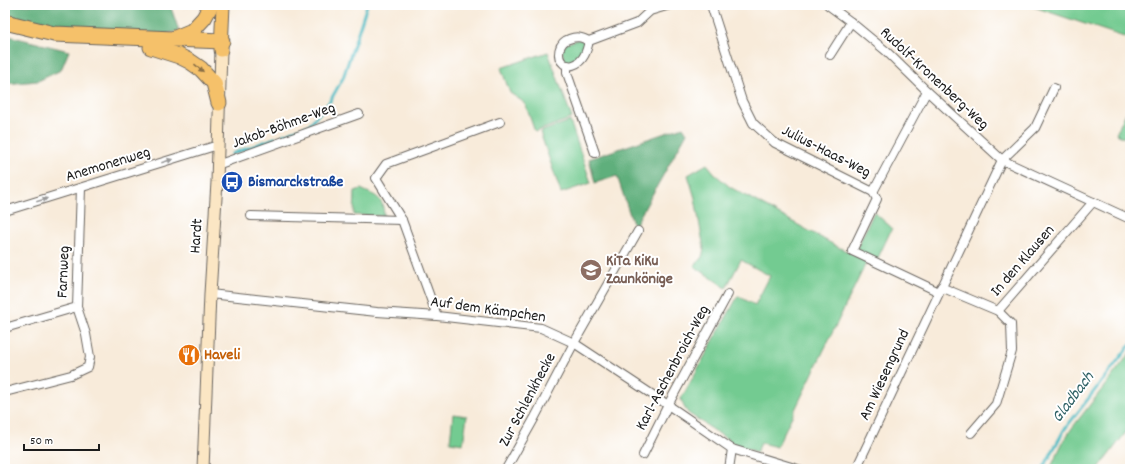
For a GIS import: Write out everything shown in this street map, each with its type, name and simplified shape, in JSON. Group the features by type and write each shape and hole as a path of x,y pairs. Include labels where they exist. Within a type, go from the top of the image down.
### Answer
{"highway":[{"path":"170,40 192,31 204,18 211,5"},
{"path":"5,22 54,34 170,40 221,45"},
{"path":"5,29 58,42 151,47 221,45"},
{"path":"151,47 179,56 201,69 214,83 219,103"}],"main road":[{"name":"Hardt","path":"202,469 215,216 223,5"}],"street":[{"path":"589,41 585,55 580,62 572,66 567,65 561,60 559,53 560,46 565,40 580,36 589,41 637,23 650,11 670,5"},
{"name":"Julius-Haas-Weg","path":"711,5 742,101 753,123 775,143 873,192 877,199 852,251 940,290"},
{"name":"Rudolf-Kronenberg-Weg","path":"828,5 886,51 1002,160 1130,219"},
{"path":"830,55 851,22"},
{"path":"567,65 567,73 595,153"},
{"path":"1002,160 1035,128 1054,88"},
{"name":"Julius-Haas-Weg","path":"873,192 927,91"},
{"name":"Jakob-Böhme-Weg","path":"217,165 359,114"},
{"path":"437,316 402,220 376,178 386,164 500,122"},
{"name":"Anemonenweg","path":"5,211 218,146"},
{"name":"Am Wiesengrund","path":"856,469 1002,160"},
{"name":"Farnweg","path":"5,328 77,307 81,188"},
{"name":"In den Klausen","path":"940,290 998,311 1093,202"},
{"path":"251,216 402,220"},
{"name":"Zur Schlenkhecke","path":"506,469 574,343 638,231"},
{"name":"Auf dem Kämpchen","path":"210,294 377,312 437,316 541,328 574,343 732,449 798,469"},
{"name":"Karl-Aschenbroich-Weg","path":"643,455 668,405 728,294"},
{"path":"5,392 71,375 88,367 90,357 86,334 77,307"},
{"path":"972,433 996,404 1012,351 1011,324 998,311"},
{"path":"729,469 732,449"}],"green space":[{"path":"5,5 170,5 179,31 164,34 57,27 5,15"},
{"path":"1028,5 1130,5 1130,39"},
{"path":"5,35 69,51 61,70 38,81 5,84"},
{"path":"578,39 585,42 582,52 576,61 566,62 563,53 564,46 567,43"},
{"path":"548,52 572,118 535,132 526,106 522,101 510,93 501,68"},
{"path":"1130,104 1130,140 1116,134"},
{"path":"570,121 591,183 561,193 540,132"},
{"path":"683,127 687,133 634,227 617,176 595,183 589,159"},
{"path":"707,164 717,176 730,187 838,247 867,261 777,447 761,443 757,452 736,445 688,413 681,399 738,296 755,305 770,276 741,260 726,288 694,266 702,257 704,249 695,198 688,175"},
{"path":"361,189 375,196 381,201 384,216 354,215 355,191"},
{"path":"874,212 892,228 877,260 856,250"},
{"path":"1130,353 1130,427 1098,469 1050,469 1063,442 1072,428"},
{"path":"453,414 467,416 463,444 450,442"}],"waterway":[{"path":"283,135 308,126 330,101 343,78 367,5"},
{"path":"232,154 275,138"},
{"name":"Gladbach","path":"1043,469 1064,430 1130,345"}],"place":[{"name":"Bismarckstraße","path":"232,182"},
{"name":"KiTa KiKu Zaunkönige","path":"591,270"},
{"name":"Haveli","path":"189,355"}]}
